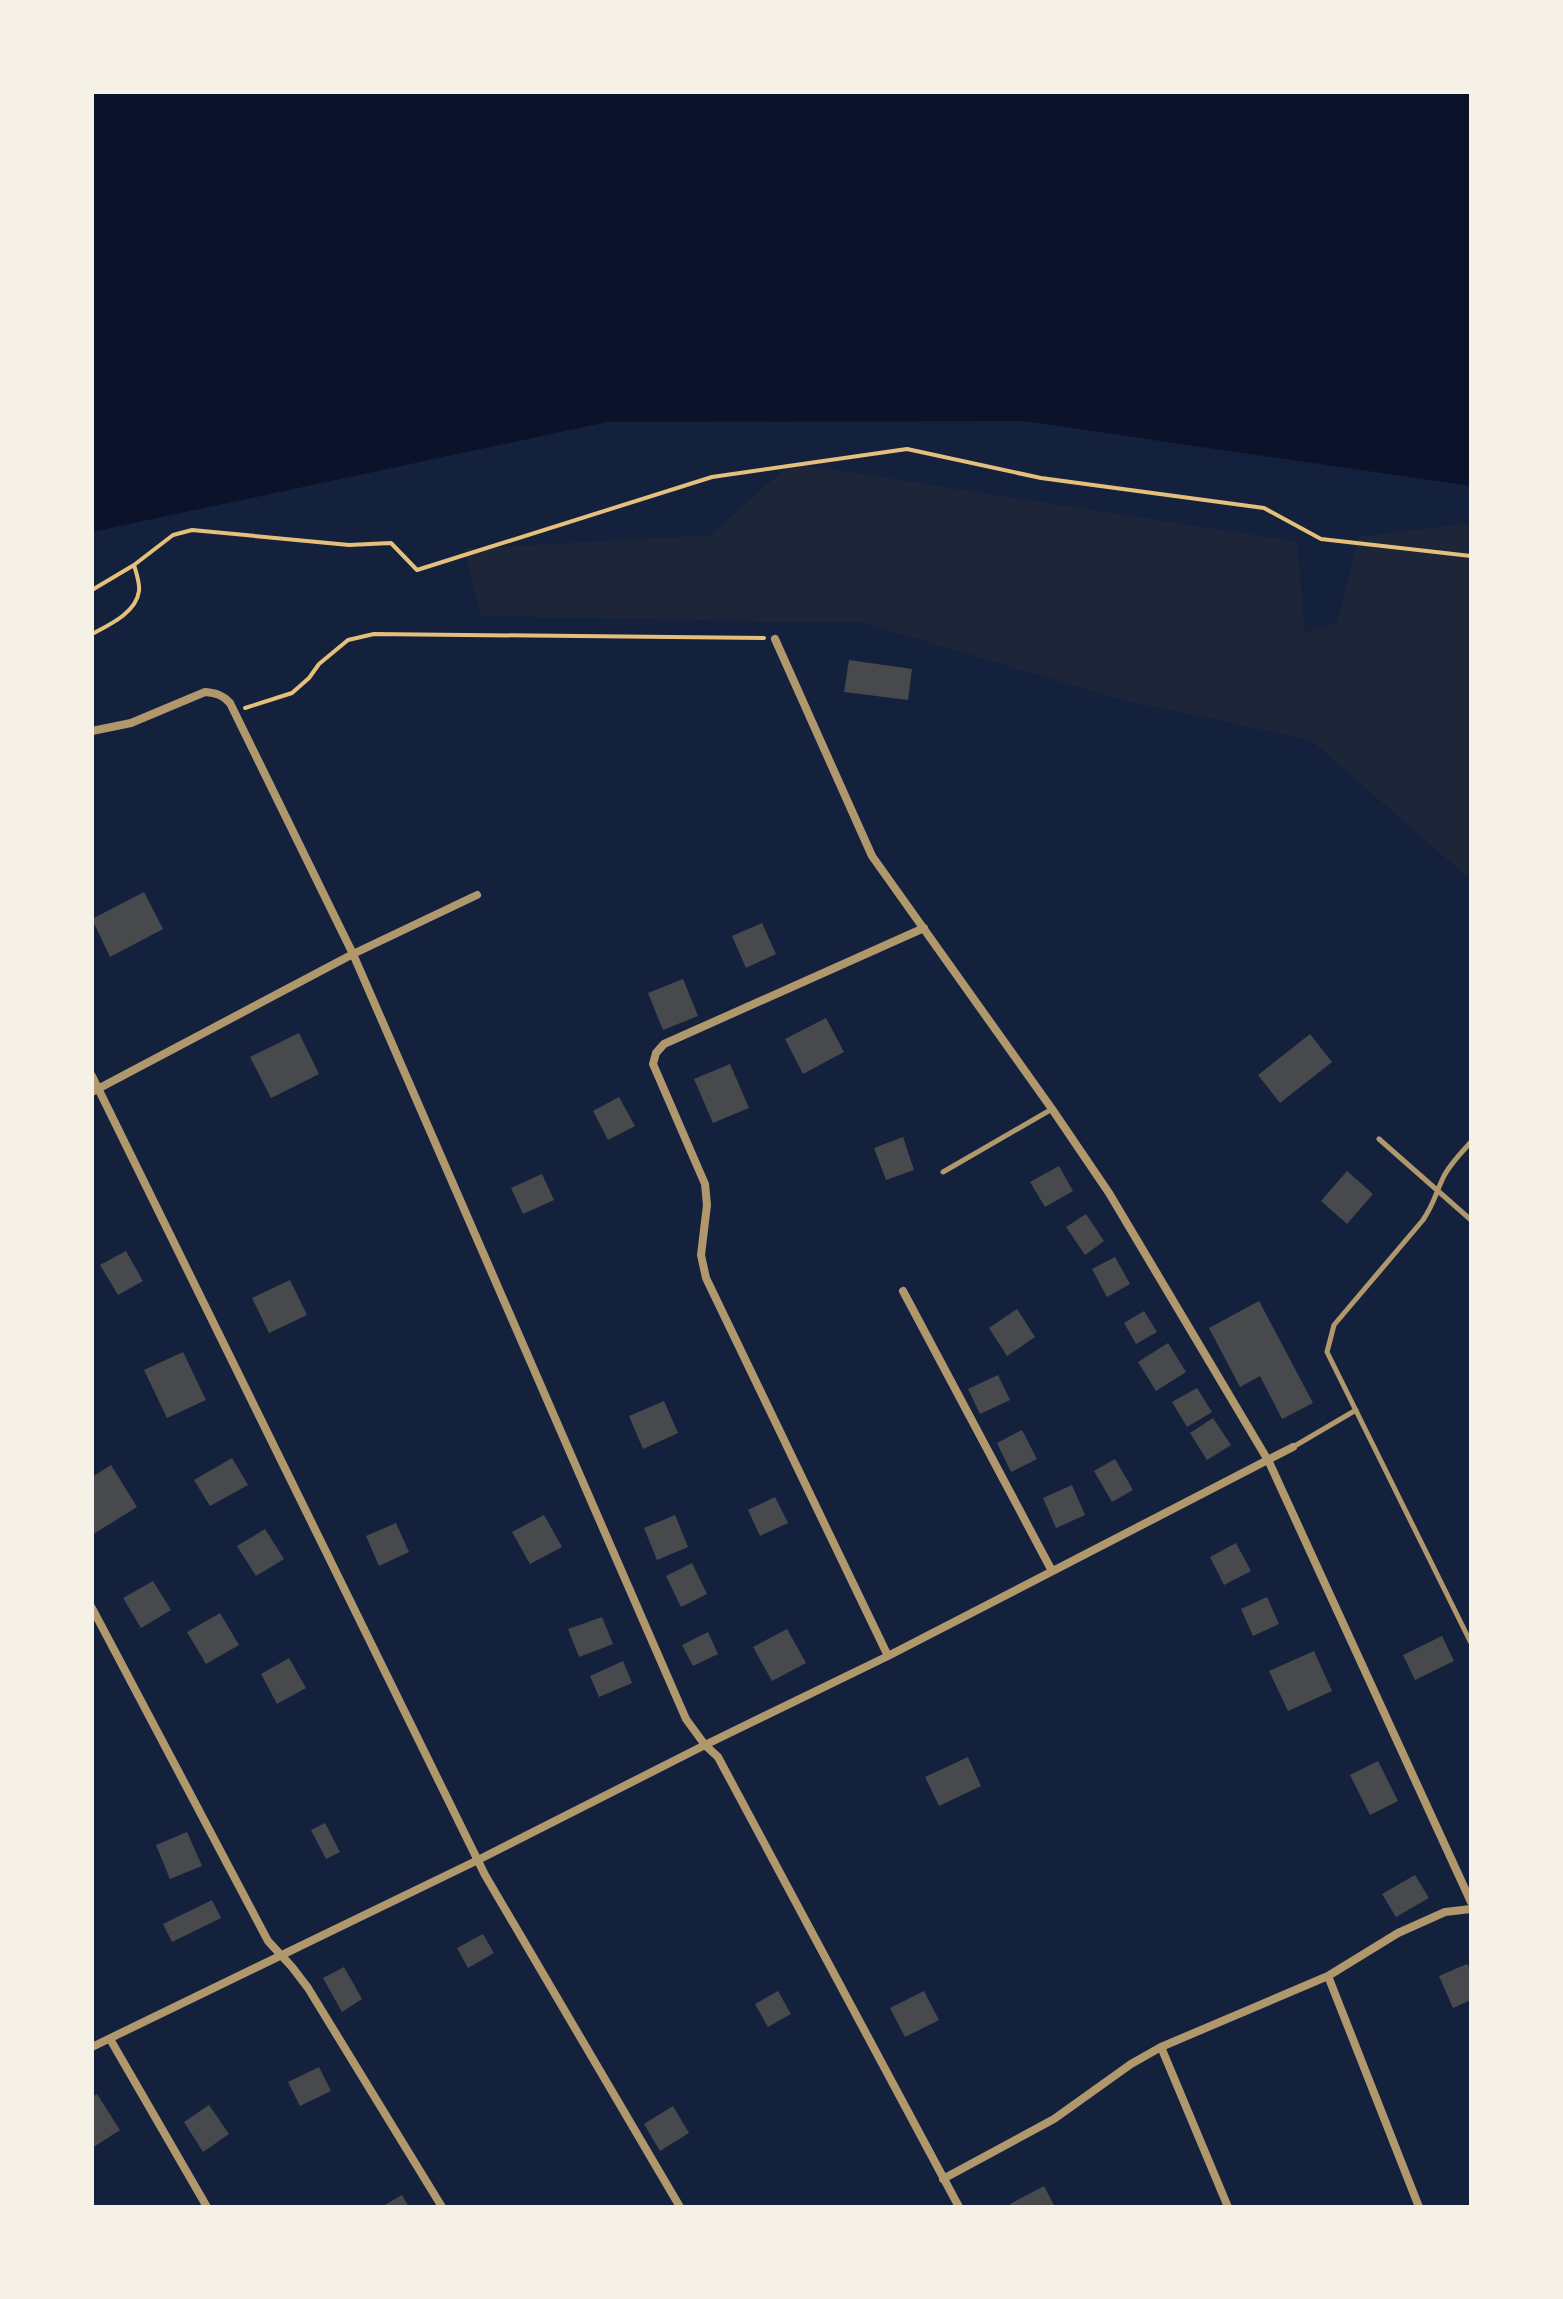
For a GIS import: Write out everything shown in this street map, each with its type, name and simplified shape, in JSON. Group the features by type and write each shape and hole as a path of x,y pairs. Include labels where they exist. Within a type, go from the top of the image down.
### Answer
{"street":[{"path":"775,639 872,856 1109,1193 1269,1462 1471,1902"},
{"path":"92,731 131,723 205,692 225,697 235,712 353,954 686,1719 718,1757 959,2207"},
{"path":"95,1091 353,954 477,895"},
{"path":"888,1656 706,1278 701,1255 707,1205 705,1184 653,1064 656,1053 664,1044 924,928"},
{"path":"92,1076 95,1091 478,1860 680,2207"},
{"path":"903,1291 1052,1571"},
{"path":"92,2047 888,1656 1293,1447"},
{"path":"92,1608 256,1920 280,1956 308,1988 442,2207"},
{"path":"943,2179 1054,2119 1131,2064 1161,2047 1328,1976 1398,1933 1445,1912 1471,1909"},
{"path":"1328,1976 1419,2207"},
{"path":"110,2039 207,2207"},
{"path":"1161,2047 1228,2207"}],"lane":[{"path":"943,1172 1052,1109"},
{"path":"1379,1139 1471,1220"},
{"path":"1471,1142 1450,1166 1423,1220 1334,1325 1327,1352 1471,1643"},
{"path":"1293,1447 1356,1410"}],"path":[{"path":"92,590 134,565 173,535 192,530 349,545 391,543 417,570 712,477 907,449 1041,478 1264,508 1321,539 1471,556"},
{"path":"92,634 132,607 140,590 134,565"},
{"path":"235,712 292,693 319,664 348,640 374,634 775,639"}],"shaded area":[{"path":"92,92 1471,92 1471,486 1023,421 607,422 92,532"},
{"path":"791,463 1297,542 1305,632 1338,623 1358,537 1471,523 1471,880 1311,740 1120,699 863,623 481,616 464,549 711,535"}],"building":[{"path":"849,660 912,669 908,700 844,692"},
{"path":"144,892 163,929 110,957 92,919"},
{"path":"762,923 776,954 746,968 732,936"},
{"path":"683,979 698,1016 663,1030 648,993"},
{"path":"826,1018 844,1052 803,1074 785,1039"},
{"path":"299,1033 319,1074 271,1098 250,1057"},
{"path":"1310,1034 1332,1062 1280,1103 1258,1075"},
{"path":"730,1064 749,1108 713,1123 694,1079"},
{"path":"619,1097 635,1126 608,1140 593,1111"},
{"path":"903,1137 914,1170 886,1180 874,1148"},
{"path":"1059,1166 1073,1191 1045,1207 1030,1182"},
{"path":"1347,1171 1373,1194 1347,1224 1321,1201"},
{"path":"542,1174 554,1200 523,1214 511,1188"},
{"path":"1086,1214 1104,1241 1085,1255 1066,1227"},
{"path":"126,1251 143,1281 118,1295 100,1265"},
{"path":"1115,1257 1130,1284 1107,1297 1092,1269"},
{"path":"290,1280 307,1315 269,1333 252,1298"},
{"path":"1259,1301 1313,1403 1282,1419 1260,1376 1240,1387 1209,1328"},
{"path":"1017,1309 1035,1337 1007,1356 989,1328"},
{"path":"1144,1311 1157,1332 1136,1344 1124,1323"},
{"path":"1168,1343 1186,1372 1156,1391 1138,1362"},
{"path":"183,1352 206,1400 167,1418 144,1370"},
{"path":"998,1375 1010,1400 980,1414 968,1389"},
{"path":"1197,1388 1212,1412 1187,1427 1172,1402"},
{"path":"664,1401 678,1433 643,1449 629,1416"},
{"path":"1213,1418 1231,1445 1207,1460 1190,1433"},
{"path":"1022,1430 1037,1459 1011,1472 997,1443"},
{"path":"232,1458 248,1485 210,1506 194,1480"},
{"path":"1115,1459 1133,1490 1112,1502 1094,1471"},
{"path":"111,1465 137,1507 92,1535 92,1477"},
{"path":"1072,1485 1085,1515 1056,1528 1043,1498"},
{"path":"775,1497 788,1523 760,1536 748,1510"},
{"path":"544,1515 562,1547 530,1564 512,1532"},
{"path":"675,1515 688,1547 657,1560 644,1528"},
{"path":"396,1523 409,1552 379,1566 366,1536"},
{"path":"265,1529 284,1559 256,1576 237,1546"},
{"path":"1236,1543 1251,1571 1224,1585 1210,1557"},
{"path":"692,1563 707,1594 681,1607 666,1576"},
{"path":"153,1581 171,1610 141,1628 123,1598"},
{"path":"1267,1597 1279,1624 1253,1636 1241,1609"},
{"path":"220,1613 239,1645 206,1664 187,1632"},
{"path":"602,1617 613,1644 579,1657 568,1629"},
{"path":"787,1629 806,1663 772,1681 753,1647"},
{"path":"708,1632 718,1654 693,1666 682,1645"},
{"path":"1442,1636 1454,1661 1415,1680 1403,1655"},
{"path":"1314,1651 1332,1691 1288,1711 1269,1671"},
{"path":"289,1658 306,1688 277,1704 261,1674"},
{"path":"623,1661 632,1683 599,1697 590,1676"},
{"path":"968,1757 981,1786 939,1806 925,1777"},
{"path":"1378,1761 1398,1801 1370,1815 1350,1775"},
{"path":"325,1823 340,1852 326,1859 311,1830"},
{"path":"187,1832 202,1866 170,1879 156,1845"},
{"path":"1415,1875 1429,1898 1396,1917 1382,1894"},
{"path":"212,1900 221,1918 172,1942 163,1924"},
{"path":"483,1934 494,1953 468,1968 457,1948"},
{"path":"1467,1964 1471,1971 1471,2000 1453,2008 1439,1976"},
{"path":"344,1967 362,1999 342,2012 323,1978"},
{"path":"778,1991 791,2014 768,2027 755,2004"},
{"path":"924,1991 939,2020 905,2037 890,2008"},
{"path":"319,2067 331,2091 300,2106 288,2082"},
{"path":"97,2094 120,2130 92,2148 92,2097"},
{"path":"209,2105 229,2134 203,2152 184,2122"},
{"path":"673,2106 689,2133 660,2151 644,2124"},
{"path":"1044,2186 1055,2207 1011,2207 1010,2204"},
{"path":"402,2195 409,2207 381,2207"}]}
